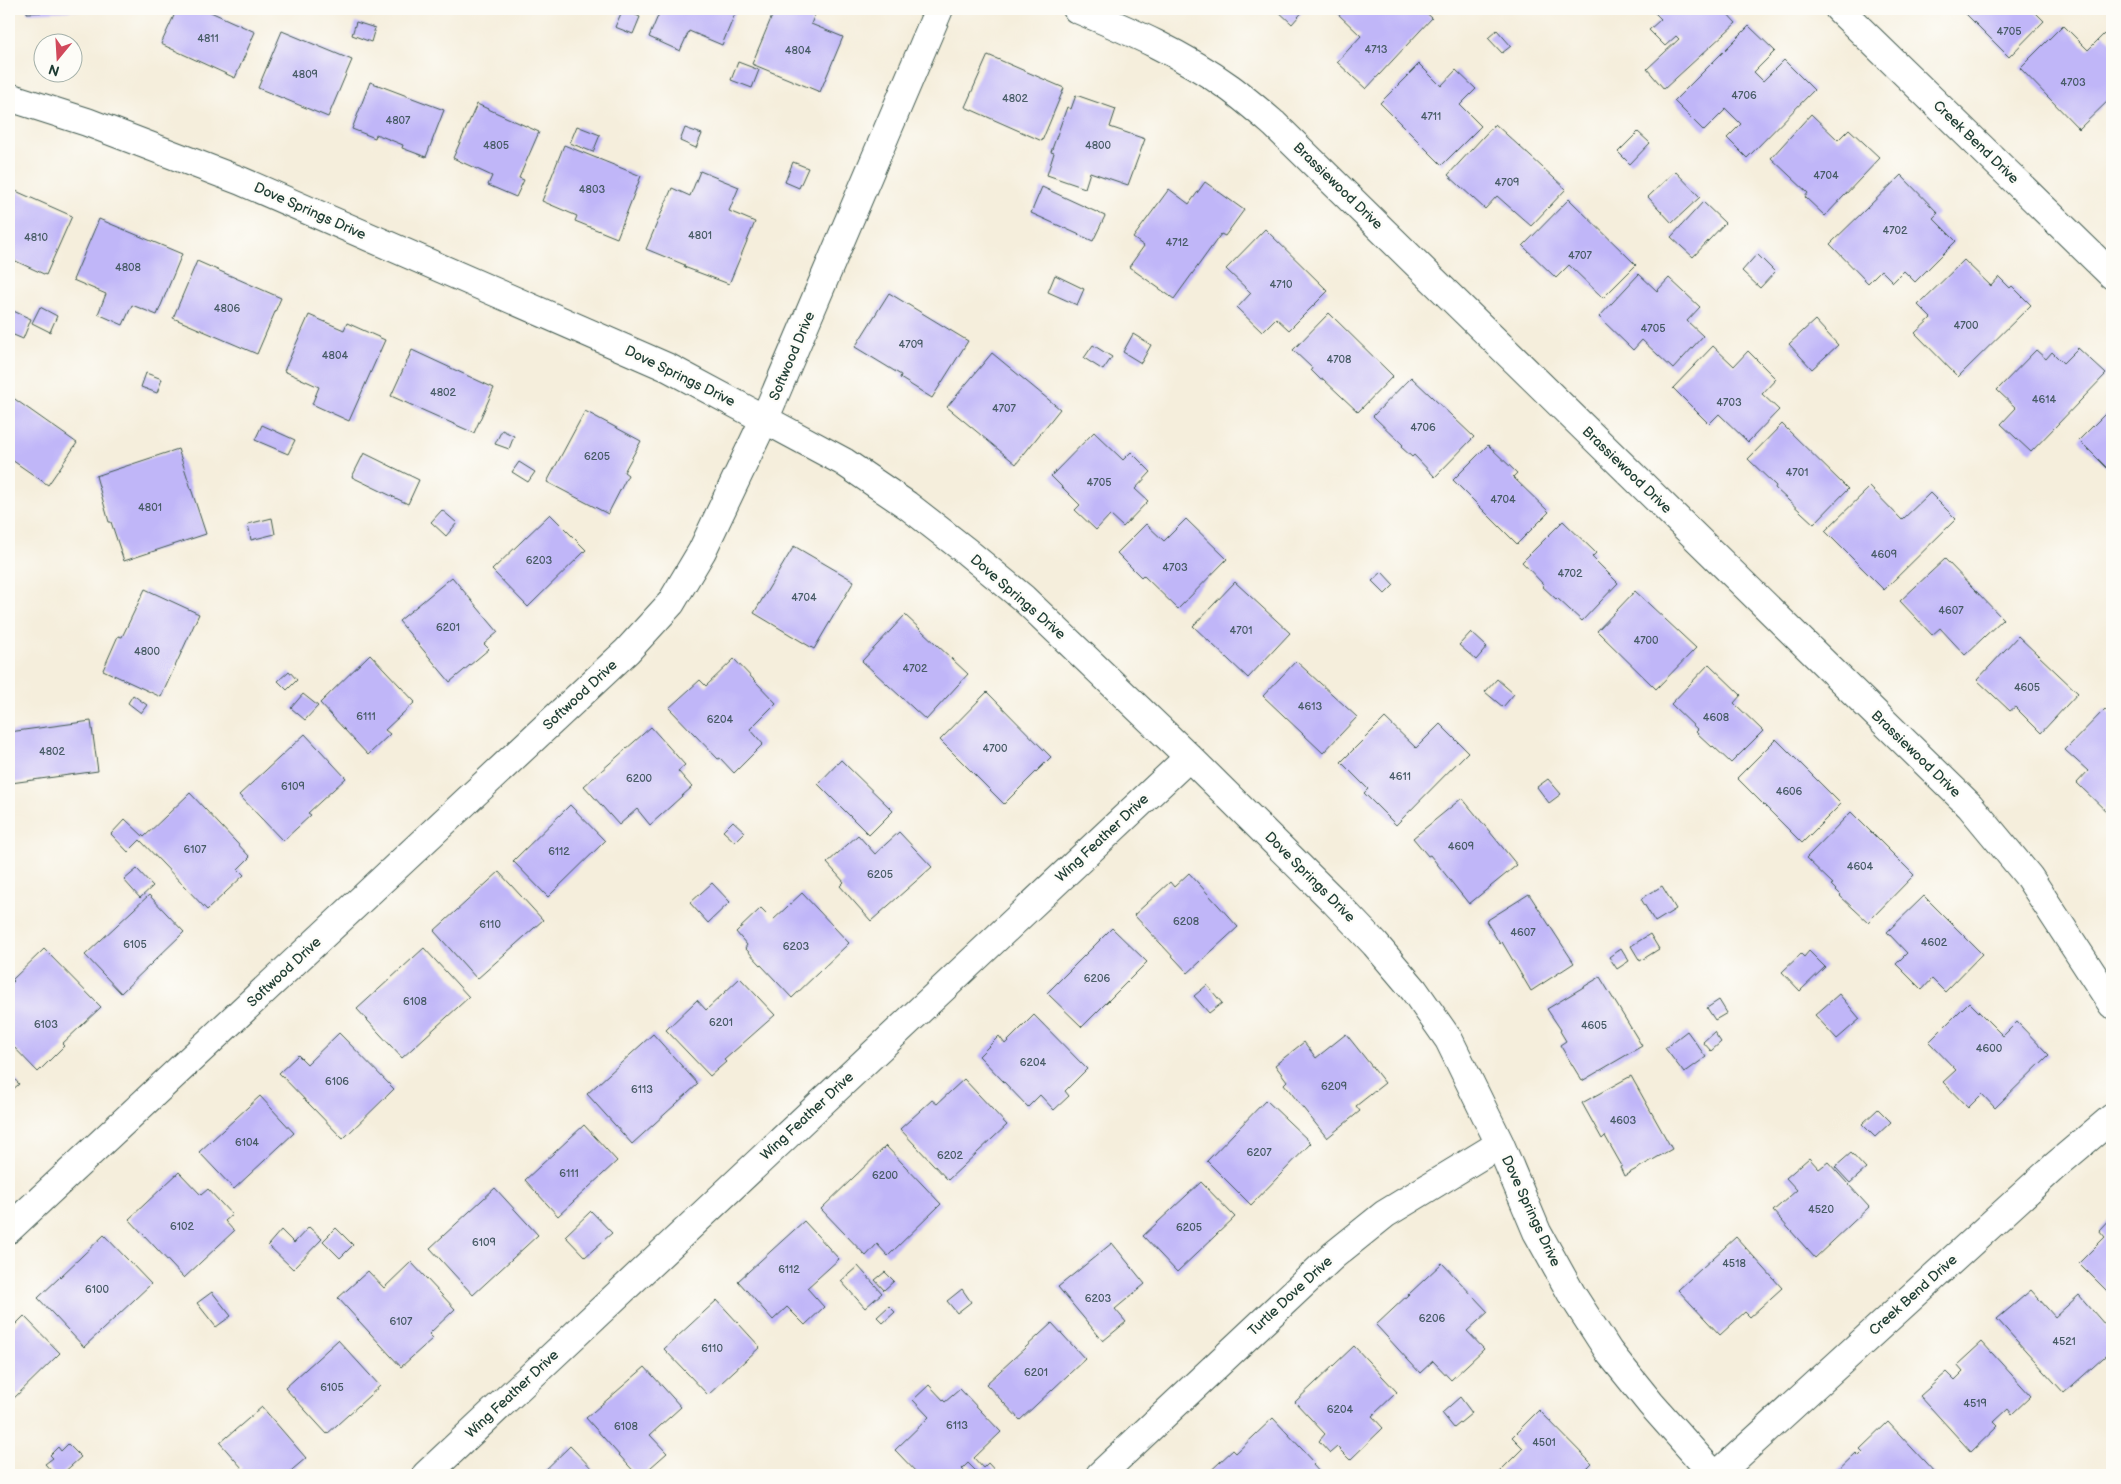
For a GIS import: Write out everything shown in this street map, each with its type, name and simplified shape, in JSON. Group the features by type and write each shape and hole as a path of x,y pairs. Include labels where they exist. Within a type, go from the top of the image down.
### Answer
{"street":[{"name":"Softwood Drive","path":"9,1230 627,652 671,603 697,558 765,418 939,9"},
{"name":"Brassiewood Drive","path":"1077,9 1150,40 1191,63 1230,88 1274,124 1970,806 2029,876 2112,1004"},
{"name":"Creek Bend Drive","path":"1840,9 2112,275"},
{"name":"Dove Springs Drive","path":"9,97 87,122 241,181 669,368 844,462 907,505 966,551 1023,598 1189,757 1334,900 1414,990 1449,1040 1500,1144 1538,1232 1571,1293 1609,1352 1714,1475"},
{"name":"Wing Feather Drive","path":"426,1475 1189,757"},
{"name":"Creek Bend Drive","path":"1718,1475 2054,1167 2112,1118"},
{"name":"Turtle Dove Drive","path":"1100,1475 1334,1255 1384,1214 1500,1144"}],"building":[{"path":"27,9 91,9 91,10 27,13"},
{"path":"177,9 204,9 255,32 235,78 161,44"},
{"path":"623,9 640,17 633,34 615,27"},
{"path":"661,9 737,9 722,45 689,31 680,51 649,37"},
{"path":"775,9 817,9 811,24 843,37 820,92 752,64"},
{"path":"1276,9 1305,9 1292,24"},
{"path":"1340,9 1422,9 1432,18 1366,89 1337,62 1361,36 1336,12"},
{"path":"1651,9 1728,9 1725,11 1736,23 1664,89 1647,69 1679,39 1676,36 1665,46 1649,30 1661,19"},
{"path":"1961,9 2032,9 2044,21 2009,57"},
{"path":"356,22 375,28 371,42 352,35"},
{"path":"2063,25 2088,50 2104,34 2112,42 2112,97 2079,129 2020,68"},
{"path":"1749,26 1775,51 1754,72 1763,81 1784,60 1814,90 1747,158 1727,138 1741,124 1726,109 1704,131 1674,101"},
{"path":"1497,30 1511,46 1502,53 1488,38"},
{"path":"282,31 352,60 328,117 258,88"},
{"path":"988,55 1064,88 1042,141 965,107"},
{"path":"738,62 759,70 752,88 731,80"},
{"path":"1419,64 1441,86 1456,70 1476,89 1460,105 1481,126 1442,165 1380,103"},
{"path":"370,82 444,110 426,157 402,148 403,145 376,134 375,138 352,129"},
{"path":"1076,95 1116,109 1110,127 1145,139 1128,185 1090,172 1085,188 1047,175 1054,153 1051,152 1067,107 1071,109"},
{"path":"477,104 539,132 519,178 524,180 516,197 488,185 492,176 453,158"},
{"path":"1811,114 1838,140 1849,129 1880,158 1825,216 1805,197 1808,193 1771,158"},
{"path":"1495,124 1566,189 1531,226 1497,196 1485,209 1448,175"},
{"path":"577,126 600,135 593,152 570,143"},
{"path":"685,128 702,134 696,148 680,141"},
{"path":"1638,132 1650,143 1630,164 1618,152"},
{"path":"564,145 641,176 617,238 575,221 577,216 542,201"},
{"path":"793,162 808,168 799,188 785,182"},
{"path":"700,171 739,187 729,211 755,222 729,284 684,267 685,265 646,249 672,188 690,196"},
{"path":"1675,171 1700,197 1672,223 1648,197"},
{"path":"1901,175 1938,213 1933,218 1956,241 1915,282 1904,271 1893,282 1881,270 1868,283 1830,244"},
{"path":"1205,182 1244,210 1225,236 1221,234 1174,299 1129,267 1144,246 1133,238 1169,189 1189,204"},
{"path":"1042,187 1105,216 1093,241 1031,213"},
{"path":"9,188 72,216 46,275 9,258"},
{"path":"1569,199 1636,265 1603,298 1569,265 1556,278 1523,246"},
{"path":"1703,202 1725,223 1693,257 1671,237"},
{"path":"99,219 182,254 157,315 132,305 123,325 98,314 106,294 73,280"},
{"path":"1265,229 1328,291 1289,330 1276,318 1262,332 1237,308 1251,293 1226,269"},
{"path":"1757,254 1775,272 1760,288 1742,271"},
{"path":"1964,260 1991,286 1999,277 2010,288 2012,286 2031,305 1958,377 1915,333 1931,318 1918,305"},
{"path":"197,261 281,298 257,354 173,318"},
{"path":"1639,274 1657,291 1669,278 1700,307 1687,321 1703,336 1673,369 1642,340 1633,350 1599,317"},
{"path":"1055,275 1084,289 1077,305 1048,292"},
{"path":"889,293 968,341 932,398 900,378 901,375 855,347"},
{"path":"40,307 57,316 50,332 32,323"},
{"path":"9,309 31,319 23,339 9,333"},
{"path":"1329,313 1393,376 1358,412 1323,379 1321,380 1311,370 1312,368 1293,350"},
{"path":"309,315 344,330 347,323 385,340 349,421 312,404 319,387 284,371"},
{"path":"1815,320 1838,345 1812,369 1789,344"},
{"path":"1133,334 1151,345 1141,363 1123,352"},
{"path":"1093,345 1112,357 1103,370 1084,358"},
{"path":"1713,346 1734,366 1748,351 1776,379 1762,394 1779,410 1748,442 1719,414 1709,424 1673,388"},
{"path":"2078,348 2106,374 2031,452 2001,424 2016,408 1997,390 2036,350 2046,359 2052,352 2063,363"},
{"path":"412,350 494,388 474,433 391,396"},
{"path":"992,353 1060,409 1016,464 947,407"},
{"path":"146,373 162,379 157,393 141,387"},
{"path":"1411,377 1474,437 1435,477 1414,455 1412,457 1401,447 1403,445 1373,416"},
{"path":"9,395 77,443 48,485 9,458"},
{"path":"2112,407 2112,473 2079,440"},
{"path":"585,411 641,441 624,472 628,475 608,514 547,482"},
{"path":"1782,424 1848,489 1814,524 1775,488 1776,486 1748,459"},
{"path":"262,425 295,440 288,454 255,440"},
{"path":"502,430 514,436 509,449 495,444"},
{"path":"1094,432 1123,460 1131,452 1151,472 1135,489 1148,501 1123,527 1110,515 1096,530 1075,510 1080,505 1051,476"},
{"path":"1488,445 1517,473 1513,477 1549,512 1517,544 1453,480"},
{"path":"178,449 206,534 124,561 111,522 109,522 96,476"},
{"path":"364,453 419,480 408,504 352,477"},
{"path":"519,462 535,472 528,482 512,472"},
{"path":"1870,487 1902,520 1930,493 1956,519 1884,590 1825,531"},
{"path":"442,510 457,523 446,536 431,522"},
{"path":"550,514 586,550 528,607 492,570"},
{"path":"272,518 275,534 251,540 248,524"},
{"path":"1186,519 1227,559 1178,609 1117,553 1146,524 1164,541"},
{"path":"1563,521 1596,553 1592,557 1618,583 1582,621 1542,586 1544,585 1522,562"},
{"path":"794,546 854,581 814,649 754,613"},
{"path":"1945,559 2003,619 1965,655 1940,628 1932,635 1900,601"},
{"path":"1382,572 1394,585 1385,594 1372,581"},
{"path":"452,577 498,632 484,644 489,649 450,682 399,621"},
{"path":"1235,582 1290,633 1248,678 1193,626"},
{"path":"145,589 199,614 161,697 103,670 118,636 122,637"},
{"path":"1635,591 1696,648 1656,689 1597,631"},
{"path":"905,615 968,674 926,720 862,661"},
{"path":"1471,632 1487,647 1476,660 1459,645"},
{"path":"2018,636 2078,693 2041,733 2015,707 2010,711 1977,680"},
{"path":"370,654 415,702 385,730 390,734 368,755 320,703"},
{"path":"734,659 776,703 750,729 763,744 734,773 669,708 700,680 706,686"},
{"path":"1296,661 1357,717 1323,753 1263,696"},
{"path":"1709,664 1741,695 1734,703 1763,731 1731,763 1696,732 1698,730 1671,704"},
{"path":"289,671 297,680 287,690 278,681"},
{"path":"1497,679 1514,694 1503,707 1485,692"},
{"path":"987,692 1051,757 1004,804 940,740"},
{"path":"303,694 318,706 305,720 291,708"},
{"path":"133,695 147,705 141,713 128,703"},
{"path":"2105,709 2112,716 2112,817 2077,783 2088,771 2065,750"},
{"path":"1385,718 1416,748 1440,724 1468,752 1396,825 1364,793 1368,789 1341,762"},
{"path":"91,721 98,771 11,783 9,732"},
{"path":"651,727 685,765 678,771 692,787 650,825 637,809 619,825 584,786"},
{"path":"305,734 346,778 308,813 311,815 283,841 239,795"},
{"path":"1776,739 1841,804 1802,843 1737,778"},
{"path":"841,760 893,811 869,835 818,784"},
{"path":"1548,779 1561,794 1549,803 1537,787"},
{"path":"190,793 250,857 238,869 244,875 207,910 140,840 128,852 111,834 125,819 144,837"},
{"path":"1462,798 1517,865 1469,904 1430,855 1428,856 1413,838"},
{"path":"570,805 605,841 548,897 513,861"},
{"path":"1851,812 1914,875 1868,922 1840,896 1831,885 1833,884 1806,858"},
{"path":"733,821 745,832 735,842 723,831"},
{"path":"899,832 932,867 871,921 840,886 844,882 827,863 858,835 875,854"},
{"path":"137,869 153,886 140,898 124,880"},
{"path":"499,872 543,920 477,979 434,931"},
{"path":"1189,873 1238,927 1188,973 1134,915 1170,882 1174,887"},
{"path":"712,883 730,902 708,923 690,903"},
{"path":"1662,886 1676,909 1655,922 1641,899"},
{"path":"802,893 849,943 792,998 745,948 747,945 736,932 761,908 773,920"},
{"path":"1529,894 1574,963 1531,991 1502,942 1500,944 1486,921"},
{"path":"149,895 184,932 121,993 85,955"},
{"path":"1924,896 1982,954 1945,992 1932,979 1922,990 1896,964 1907,953 1887,932"},
{"path":"1112,928 1147,962 1082,1027 1047,993"},
{"path":"1650,934 1659,949 1640,961 1631,946"},
{"path":"424,948 469,997 402,1058 357,1009"},
{"path":"1621,948 1629,961 1617,969 1609,957"},
{"path":"44,949 101,1007 62,1044 64,1046 38,1072 9,1042 9,986 14,981 12,980"},
{"path":"1809,951 1825,967 1800,991 1782,972 1801,954 1804,957"},
{"path":"1600,977 1642,1046 1582,1081 1560,1045 1566,1041 1547,1009"},
{"path":"740,978 775,1015 724,1060 726,1062 710,1076 666,1030 697,1000 706,1010"},
{"path":"1207,985 1222,1003 1209,1013 1194,996"},
{"path":"1839,994 1860,1019 1837,1039 1815,1015"},
{"path":"1719,1000 1727,1013 1715,1020 1707,1008"},
{"path":"1969,1002 2003,1036 2017,1022 2049,1055 1995,1108 1982,1094 1968,1108 1943,1082 1956,1070 1929,1042"},
{"path":"1034,1015 1087,1069 1065,1091 1069,1096 1054,1110 1040,1095 1028,1107 979,1056 999,1036 1005,1044"},
{"path":"1687,1031 1706,1057 1684,1073 1665,1048"},
{"path":"1714,1032 1721,1042 1711,1051 1703,1042"},
{"path":"339,1033 394,1089 343,1139 279,1073 298,1055 307,1064"},
{"path":"653,1034 698,1084 632,1144 587,1094"},
{"path":"1346,1034 1385,1083 1356,1106 1360,1111 1327,1138 1284,1084 1287,1081 1275,1065 1304,1042 1316,1058"},
{"path":"9,1073 19,1084 9,1093"},
{"path":"1631,1076 1672,1149 1624,1176 1620,1167 1622,1166 1605,1136 1602,1139 1582,1103"},
{"path":"964,1079 1007,1125 948,1180 900,1129 932,1100 937,1104"},
{"path":"260,1096 294,1133 234,1189 199,1152"},
{"path":"1266,1100 1311,1143 1251,1205 1207,1161"},
{"path":"1878,1109 1891,1122 1875,1137 1862,1124"},
{"path":"584,1125 617,1161 558,1216 525,1180"},
{"path":"886,1146 941,1204 888,1256 877,1244 866,1256 821,1209"},
{"path":"1851,1153 1866,1169 1850,1183 1835,1167"},
{"path":"1809,1158 1819,1169 1828,1162 1869,1207 1815,1258 1773,1211 1797,1190 1786,1178"},
{"path":"179,1172 201,1195 208,1189 232,1215 225,1221 234,1231 184,1278 129,1219"},
{"path":"1201,1182 1235,1217 1177,1272 1143,1236"},
{"path":"495,1188 538,1235 473,1295 430,1248"},
{"path":"591,1211 612,1233 585,1257 565,1236"},
{"path":"2112,1216 2112,1296 2079,1263 2105,1237 2099,1230"},
{"path":"804,1221 839,1259 807,1288 824,1307 805,1325 787,1307 773,1320 738,1281"},
{"path":"309,1227 322,1239 293,1269 268,1245 281,1230 294,1243"},
{"path":"336,1228 353,1245 340,1258 323,1241"},
{"path":"104,1235 151,1284 84,1347 38,1298"},
{"path":"1736,1237 1782,1288 1750,1317 1745,1312 1720,1335 1678,1290"},
{"path":"1112,1243 1145,1284 1115,1309 1126,1322 1103,1341 1058,1287"},
{"path":"411,1262 455,1309 429,1334 433,1338 401,1367 338,1298 368,1271 384,1288"},
{"path":"1442,1263 1488,1312 1467,1331 1484,1349 1451,1380 1433,1361 1420,1373 1376,1325"},
{"path":"858,1266 882,1293 865,1308 841,1281"},
{"path":"885,1272 894,1281 884,1290 875,1280"},
{"path":"962,1289 971,1302 957,1313 947,1301"},
{"path":"2031,1290 2055,1317 2079,1295 2112,1333 2112,1350 2064,1393 1997,1319"},
{"path":"212,1292 231,1316 216,1327 197,1303"},
{"path":"717,1300 760,1347 708,1395 664,1349"},
{"path":"889,1306 895,1312 883,1323 877,1317"},
{"path":"24,1316 60,1353 9,1403 9,1331"},
{"path":"1052,1323 1085,1359 1020,1420 986,1384"},
{"path":"338,1340 380,1386 327,1434 285,1388"},
{"path":"1982,1342 2031,1396 2012,1414 2008,1409 1994,1422 1998,1426 1971,1452 1920,1396 1947,1372 1955,1380 1963,1372 1957,1365"},
{"path":"1354,1346 1397,1392 1372,1416 1383,1428 1350,1460 1337,1447 1330,1453 1319,1441 1325,1434 1295,1402"},
{"path":"645,1367 681,1407 650,1435 667,1453 642,1475 637,1475 586,1418"},
{"path":"929,1385 945,1402 960,1389 1001,1432 974,1458 983,1468 988,1463 999,1475 976,1475 978,1473 968,1463 962,1469 965,1472 962,1475 919,1475 895,1450 929,1417 913,1400"},
{"path":"1460,1397 1472,1413 1454,1428 1442,1413"},
{"path":"262,1407 306,1458 286,1475 234,1475 242,1468 220,1443"},
{"path":"1539,1410 1592,1464 1581,1475 1496,1475 1523,1448 1512,1437"},
{"path":"1273,1418 1315,1463 1313,1465 1322,1475 1206,1475 1233,1450 1236,1453"},
{"path":"1888,1422 1937,1475 1833,1475 1856,1453 1859,1456 1863,1452 1860,1449"},
{"path":"68,1444 81,1457 61,1475 55,1475 45,1464 53,1458 50,1455 58,1447 61,1451"},
{"path":"570,1446 598,1475 540,1475"}]}
